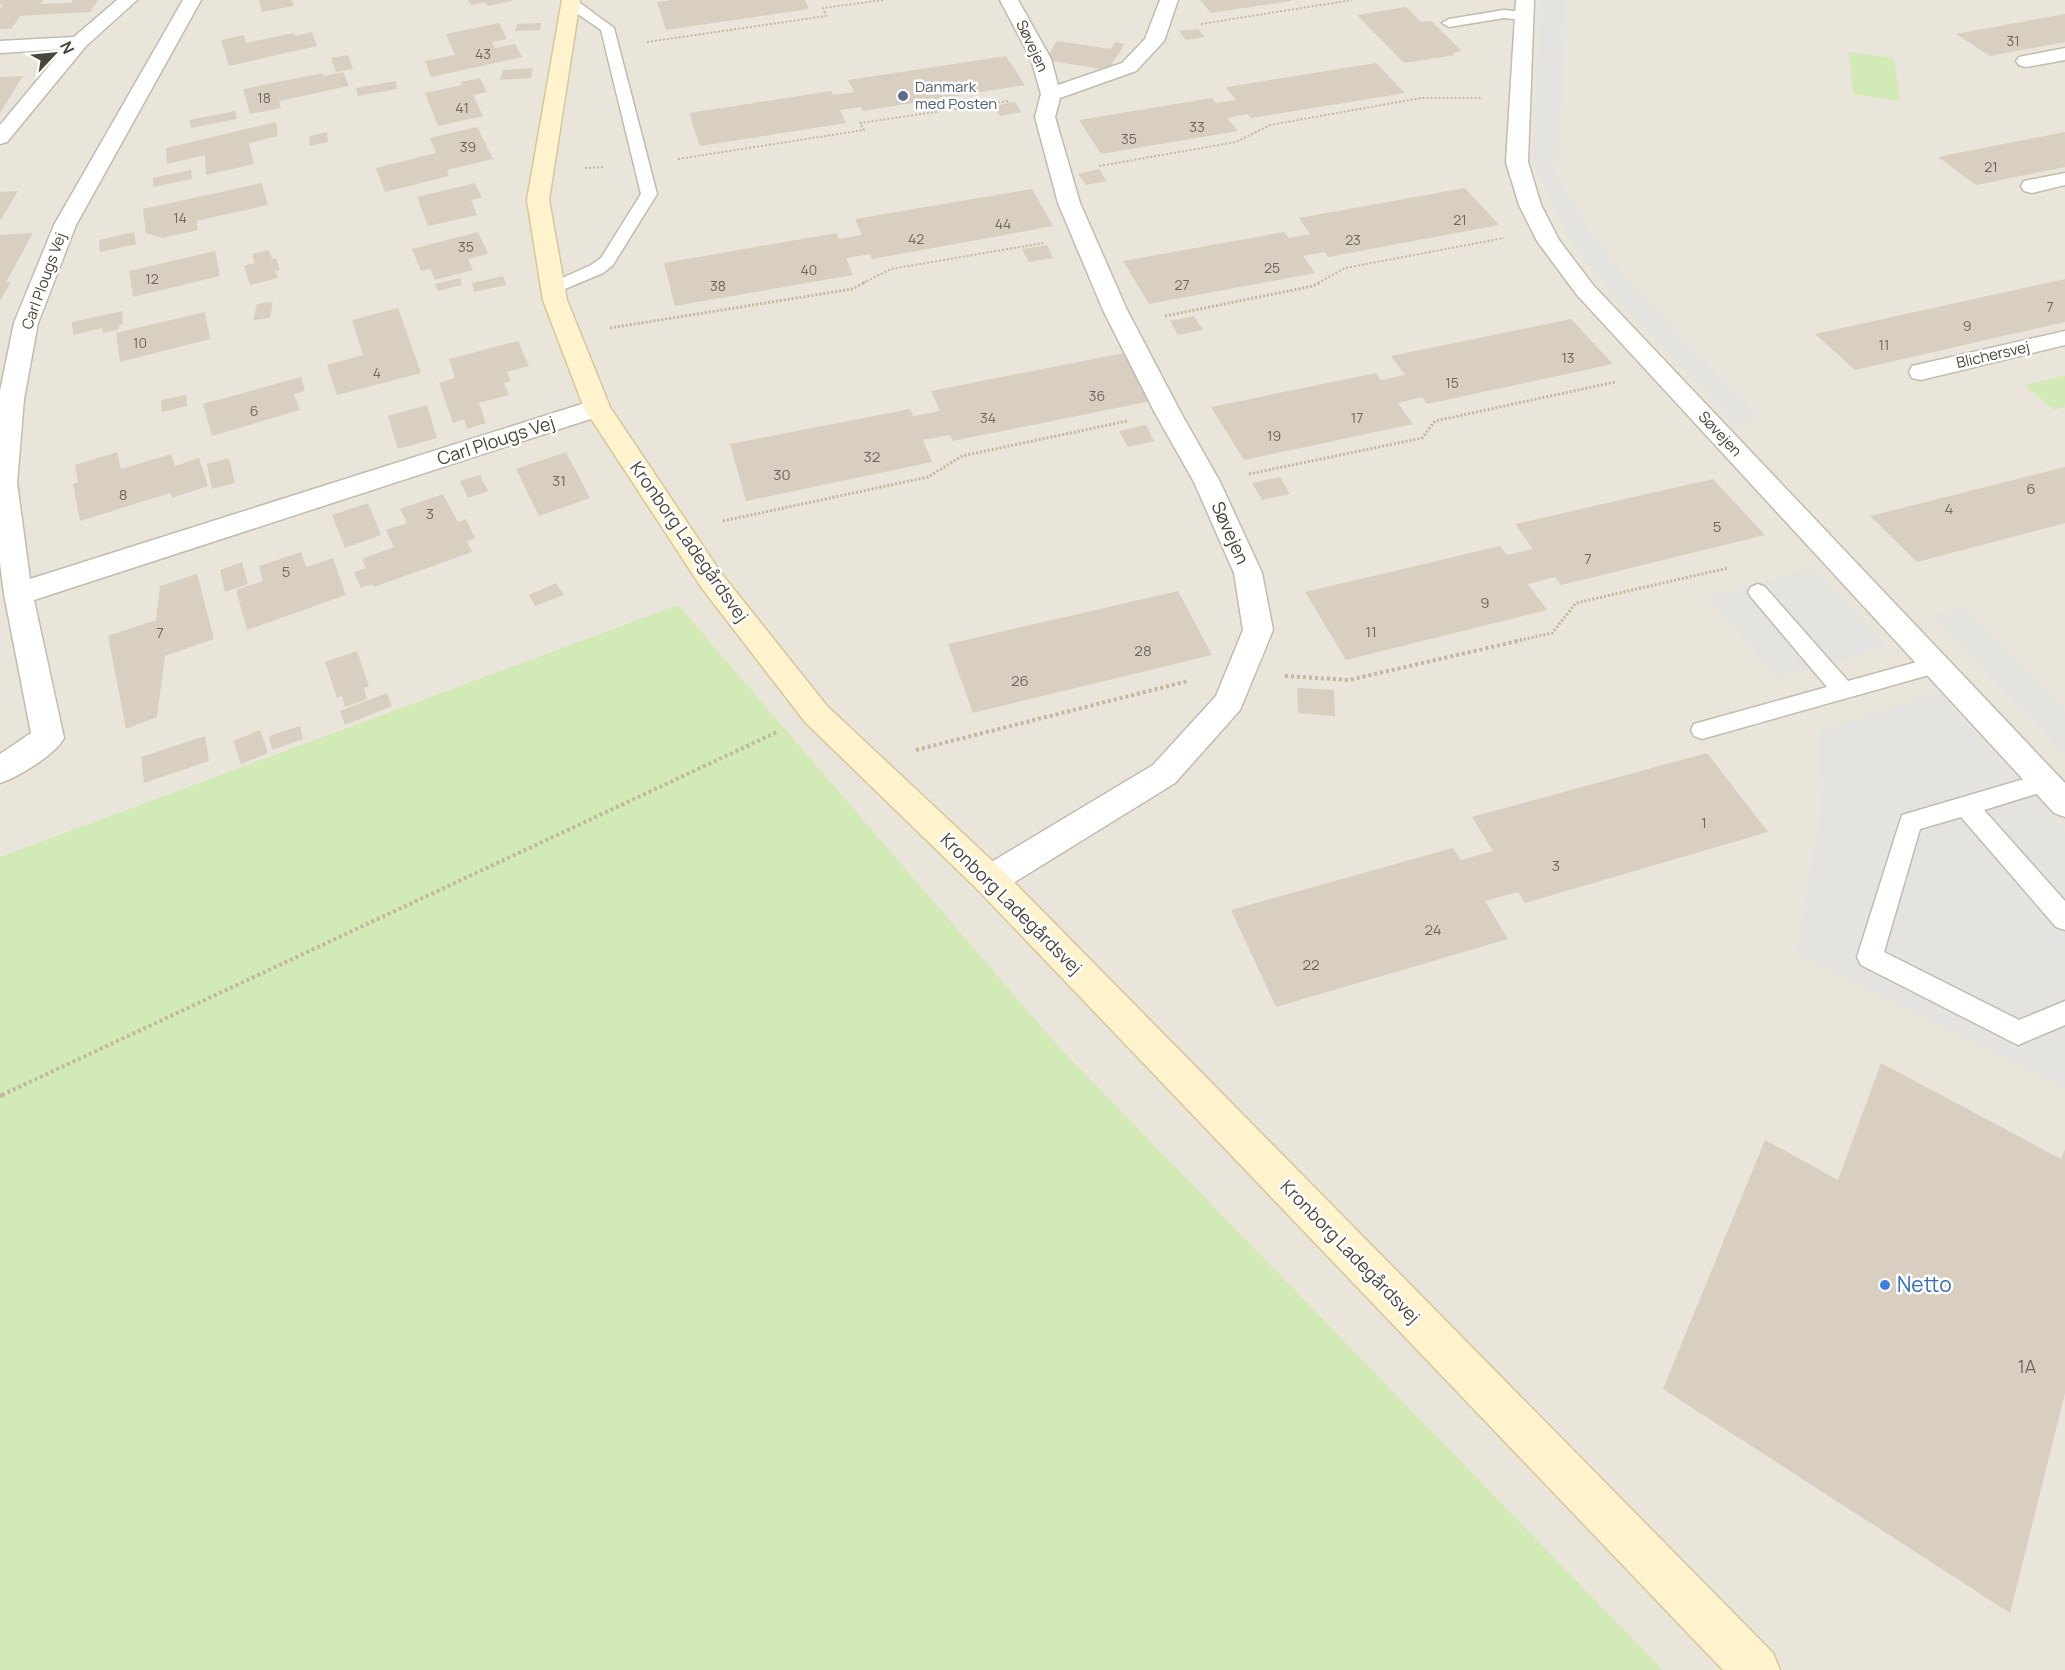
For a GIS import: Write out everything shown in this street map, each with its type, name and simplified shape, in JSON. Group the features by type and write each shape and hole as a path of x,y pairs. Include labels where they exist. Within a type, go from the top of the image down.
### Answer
{"street":[{"path":"0,138 80,42 128,0"},
{"name":"Carl Plougs Vej","path":"0,770 48,738 18,594 4,483 11,399 26,323 65,225 192,0"},
{"name":"Søvejen","path":"990,880 1164,774 1229,702 1258,630 1248,573 1207,482 1167,413 1082,237 1059,173 1046,117 1051,94 1041,59 1009,0"},
{"name":"Søvejen","path":"1051,94 1129,67 1154,41 1169,0"},
{"name":"Kronborg Ladegårdsvej","path":"571,1 538,200 553,289 597,408 711,580 816,714 990,880 1756,1670"},
{"name":"Søvejen","path":"1525,8 1517,162 1530,205 1543,231 1585,290 2065,804"},
{"path":"0,47 80,42"},
{"path":"2026,61 2065,54"},
{"path":"2032,186 2065,179"},
{"name":"Blichersvej","path":"1921,372 2065,338"},
{"name":"Carl Plougs Vej","path":"18,594 597,408"}],"lane":[{"path":"553,289 597,269 608,261 649,194 607,28 571,1"},
{"path":"1449,23 1504,14 1525,8"},
{"path":"1758,592 1844,691"},
{"path":"1702,730 1935,665"},
{"path":"2044,782 1910,822 1870,957 2018,1033 2065,1013"},
{"path":"1965,805 2065,919"}],"path":[{"path":"612,47 826,16 823,8 883,0"},
{"path":"1158,30 1352,0"},
{"path":"543,171 641,164 864,130 860,123 1051,94"},
{"path":"1059,173 1236,142 1270,125 1421,98 1472,97 1520,102"},
{"path":"1123,324 1313,286 1345,268 1543,231"},
{"path":"568,334 852,289 891,269 1082,237"},
{"path":"1207,482 1422,438 1435,421 1661,371"},
{"path":"678,531 928,477 962,456 1167,413"},
{"path":"866,763 1209,676 1241,673 1349,680 1552,633 1576,603 1734,566"},
{"path":"0,1096 816,714"}],"shaded area":[{"path":"0,0 2065,0 2065,1670 0,1670"},
{"path":"1541,0 1565,0 1560,158 1548,159 1586,227 1638,292 1761,418 1742,424 1742,432 1605,286 1572,243 1551,204 1532,158"},
{"path":"1814,568 1888,647 1777,678 1707,596"},
{"path":"1965,608 2065,710 2065,755 1932,616"},
{"path":"1937,692 2065,828 2065,1088 1796,955 1821,809 1818,731"}],"green space":[{"path":"1849,52 1894,58 1900,101 1853,94"},
{"path":"2065,376 2065,407 2054,410 2025,385"},
{"path":"678,605 1058,1046 1663,1670 0,1670 0,857"}],"building":[{"path":"0,0 43,0 41,4 98,0 90,12 20,16 11,29 0,29 0,9 3,4 0,5"},
{"path":"259,0 292,0 294,6 262,12"},
{"path":"468,0 512,1 488,6 485,2 471,5"},
{"path":"805,0 809,9 666,30 657,2"},
{"path":"1200,0 1291,0 1291,1 1211,13"},
{"path":"1406,7 1421,22 1431,21 1462,51 1453,53 1455,55 1404,63 1357,15"},
{"path":"2065,14 2065,42 1990,56 1956,34"},
{"path":"499,23 507,39 492,42 495,48 515,44 522,57 431,77 425,61 455,55 446,34"},
{"path":"541,23 540,30 515,31 517,24"},
{"path":"1198,29 1205,37 1186,40 1179,31"},
{"path":"312,32 317,46 229,66 221,40 244,35 246,43 294,33 295,36"},
{"path":"1057,41 1111,49 1115,42 1125,44 1108,70 1045,60"},
{"path":"348,55 353,69 336,72 331,58"},
{"path":"1006,56 1025,85 863,111 861,107 840,110 846,123 700,146 689,113 831,91 833,95 854,92 848,80"},
{"path":"1376,63 1405,93 1251,118 1247,114 1227,118 1238,131 1101,154 1079,120 1212,98 1216,103 1236,100 1226,87"},
{"path":"533,68 531,78 500,80 503,70"},
{"path":"343,72 349,86 279,101 281,108 250,114 243,89 323,73 324,76"},
{"path":"23,76 0,113 0,77"},
{"path":"480,78 487,92 473,95 483,116 438,126 425,93 462,85 460,82"},
{"path":"396,81 397,89 358,96 356,88"},
{"path":"1015,102 1021,112 1000,116 994,106"},
{"path":"235,111 237,119 191,128 189,120"},
{"path":"276,122 278,136 249,143 254,164 206,175 205,155 167,164 166,148"},
{"path":"477,127 493,159 447,170 449,176 385,192 376,168 436,153 430,138"},
{"path":"327,132 328,142 309,146 310,136"},
{"path":"2065,132 2065,167 1976,185 1938,157"},
{"path":"1099,169 1107,181 1086,185 1078,174"},
{"path":"191,170 192,179 153,187 153,178"},
{"path":"262,183 268,205 196,221 198,230 162,238 146,233 143,209"},
{"path":"475,183 482,198 471,200 477,215 428,226 417,197"},
{"path":"1465,188 1499,225 1328,257 1325,252 1303,256 1315,273 1149,304 1123,261 1284,232 1289,238 1310,234 1299,218"},
{"path":"1032,189 1053,226 872,259 870,254 846,258 853,275 675,306 664,263 836,233 839,239 862,235 855,219"},
{"path":"18,191 0,221 0,192"},
{"path":"134,232 136,244 100,252 99,240"},
{"path":"478,232 488,254 468,259 473,270 435,280 430,269 421,271 412,249"},
{"path":"33,233 6,282 11,282 0,301 0,235"},
{"path":"1047,245 1053,258 1029,262 1022,249"},
{"path":"269,250 272,259 276,258 280,270 275,271 278,278 250,285 244,266 255,263 252,254"},
{"path":"215,251 220,276 133,297 129,271"},
{"path":"503,276 506,285 474,292 472,283"},
{"path":"460,278 462,285 438,291 435,284"},
{"path":"2065,279 2065,322 1855,370 1815,334"},
{"path":"273,302 270,318 253,320 257,304"},
{"path":"398,308 421,373 337,395 327,365 363,355 352,320"},
{"path":"122,311 123,324 119,325 119,329 103,333 102,328 73,335 72,322"},
{"path":"205,312 210,339 120,362 116,333"},
{"path":"1194,316 1203,330 1178,335 1170,321"},
{"path":"1571,319 1613,364 1427,404 1422,397 1398,403 1413,424 1244,460 1211,407 1376,373 1381,380 1405,375 1391,356"},
{"path":"518,341 529,366 507,372 511,381 504,383 509,395 479,403 486,423 467,429 464,419 453,423 439,383 455,378 449,359"},
{"path":"1129,352 1156,400 953,441 950,435 923,440 932,462 746,501 730,444 910,409 913,416 940,411 931,391"},
{"path":"301,377 305,391 294,394 300,410 212,436 203,404"},
{"path":"186,395 187,406 162,412 161,400"},
{"path":"427,405 437,438 398,449 388,416"},
{"path":"1146,425 1154,441 1128,447 1119,431"},
{"path":"117,452 121,469 171,454 175,466 199,458 208,486 172,498 170,493 80,521 73,484 78,482 75,465"},
{"path":"566,452 590,498 539,516 516,469"},
{"path":"229,458 235,483 212,489 207,464"},
{"path":"2065,467 2065,523 1917,562 1870,516"},
{"path":"480,475 488,491 468,498 460,481"},
{"path":"1280,477 1290,494 1262,500 1252,483"},
{"path":"1713,479 1765,535 1561,585 1555,577 1528,584 1547,610 1346,660 1305,592 1500,546 1507,555 1533,549 1515,524"},
{"path":"443,494 458,522 466,519 475,538 467,541 472,552 374,587 372,584 361,588 354,572 366,568 362,559 394,547 386,530 407,523 400,509"},
{"path":"368,503 381,535 345,548 332,515"},
{"path":"301,552 306,567 333,558 346,595 247,630 236,590 263,581 259,566"},
{"path":"242,562 248,584 225,592 220,570"},
{"path":"197,574 214,639 165,656 157,717 126,729 108,636 156,620 160,586"},
{"path":"556,583 564,595 535,606 529,595"},
{"path":"1178,591 1212,655 973,713 948,644"},
{"path":"357,651 369,686 364,688 367,699 345,707 342,696 337,698 325,662"},
{"path":"1297,688 1334,690 1335,716 1298,713"},
{"path":"387,693 392,706 345,725 340,711"},
{"path":"300,726 303,739 272,750 269,736"},
{"path":"260,730 268,753 241,764 233,741"},
{"path":"205,736 209,761 144,783 141,757"},
{"path":"1707,753 1768,832 1525,903 1518,892 1485,901 1508,939 1276,1007 1231,910 1453,848 1461,860 1493,851 1472,817"},
{"name":"Netto","path":"1881,1063 2061,1159 2065,1149 2065,1393 2010,1613 1663,1389 1765,1140 1838,1180"}],"place":[{"name":"Danmark med Posten","path":"903,96"},
{"name":"Netto","path":"1885,1285"}]}
